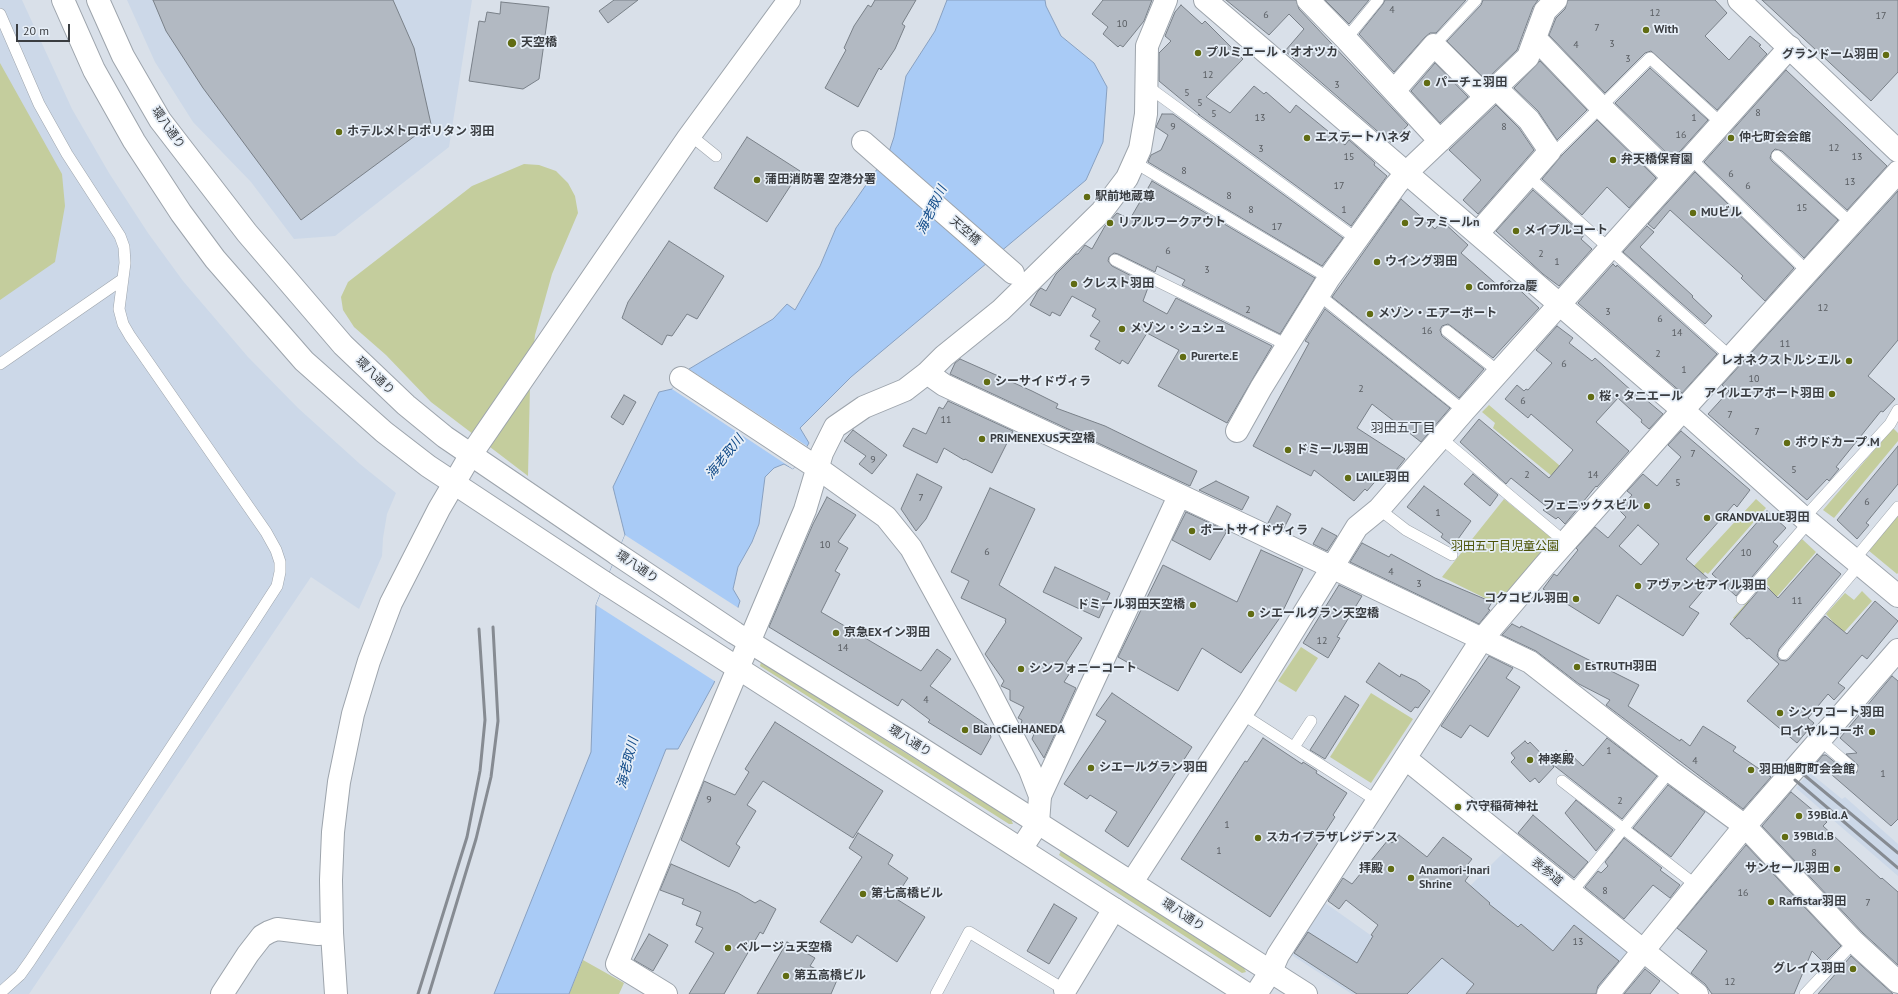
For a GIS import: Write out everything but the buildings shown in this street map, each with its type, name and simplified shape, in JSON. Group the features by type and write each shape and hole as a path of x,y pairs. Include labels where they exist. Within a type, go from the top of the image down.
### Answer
{"main road":[{"path":"63,0 94,70 134,141 181,213 215,259 304,361 384,432 453,484 605,583 1247,994"},
{"name":"環八通り","path":"98,0 123,56 160,120 247,233 343,345 406,405 470,456 742,637 1132,882 1306,994"},
{"path":"336,994 332,933 331,880 332,832 339,782 353,714 369,661 392,603 453,484 470,456 690,135 789,0"},
{"path":"666,994 617,964 701,756 731,665 742,637 805,510 819,469 822,453 835,427 864,408 905,390 927,373 944,356 1001,310 1102,211 1127,178 1140,149 1146,114 1147,46 1166,0"},
{"path":"1205,0 1478,233 1807,520 1898,596"},
{"path":"1308,0 1346,39 1440,142"},
{"path":"1237,431 1261,388 1324,286 1407,172 1528,57 1544,11 1556,0"},
{"path":"1739,0 1898,151"},
{"path":"1535,38 1601,107 1673,177"},
{"path":"1394,92 1434,45 1491,93 1529,120 1550,151 1529,177 1478,233"},
{"path":"1132,882 1242,714 1357,527 1379,509 1464,411 1790,47"},
{"name":"天空橋","path":"863,142 1013,273"},
{"path":"1256,994 1271,972 1278,956 1482,639 1565,542 1808,272 1851,222 1898,172"},
{"path":"927,373 944,385 1530,662 1670,771 1745,826 1854,942 1898,982"},
{"path":"681,378 819,469 886,517 911,548 986,685 1030,770 1040,796"},
{"path":"1021,849 1038,823 1040,796 1179,496"},
{"path":"1608,994 1745,826 1898,650"},
{"name":"表参道","path":"1405,758 1697,994"},
{"path":"1065,990 1114,909"},
{"path":"222,994 248,954 262,936 269,932 277,929 318,934 332,933"}],"lane":[{"path":"1346,39 1378,0"},
{"path":"1434,45 1476,0"},
{"path":"0,14 39,104 67,154 120,236 124,248 123,279 119,309 130,336 266,532 276,550 280,562 280,572 277,586 266,604 34,954 20,974 0,993"},
{"path":"1550,151 1557,150 1650,58 1721,123"},
{"path":"1147,86 1358,240"},
{"path":"690,135 716,156"},
{"path":"1777,156 1851,222"},
{"path":"1690,158 1808,272"},
{"path":"1134,162 1324,286 1464,411"},
{"path":"1529,177 1731,357"},
{"path":"1115,260 1287,345"},
{"path":"0,364 123,279"},
{"path":"1447,331 1499,372"},
{"path":"1742,599 1807,520 1890,424 1898,410"},
{"path":"1441,438 1565,542"},
{"path":"1784,654 1898,508"},
{"path":"1379,509 1406,530 1452,555"},
{"path":"1242,714 1377,801"},
{"path":"1294,747 1311,722"},
{"path":"1820,740 1852,768"},
{"path":"1572,892 1670,771"},
{"path":"1562,781 1697,886"},
{"path":"936,994 969,932 1065,990"},
{"path":"1806,994 1854,942"}],"shaded area":[{"path":"0,0 22,0 72,109 109,173 148,233 183,281 248,357 298,408 360,464 396,493 387,514 382,556 359,609 311,577 29,994 0,994"},
{"path":"127,0 472,0 449,147 335,236 294,239 251,182 193,122 155,62"},
{"path":"1809,772 1842,799 1845,797 1898,844 1898,876 1796,788"},
{"path":"1503,853 1633,954 1600,994 1352,994 1287,952 1321,900 1400,956"}],"green space":[{"path":"0,63 62,174 65,206 55,262 0,300"},
{"path":"524,164 539,165 556,171 568,183 575,196 578,213 552,274 535,335 530,385 528,476 431,402 386,355 354,327 343,310 341,297 348,282 472,186"},
{"path":"1489,405 1573,477 1564,486 1493,428 1495,423 1482,412"},
{"path":"1893,428 1898,433 1898,441 1834,518 1823,510"},
{"name":"羽田五丁目児童公園","path":"1504,499 1554,540 1497,604 1442,577"},
{"path":"1756,499 1766,508 1708,574 1705,572 1690,590 1680,581"},
{"path":"1898,514 1898,573 1897,574 1868,550"},
{"path":"1802,539 1816,552 1748,630 1733,618 1749,600 1755,605 1770,587 1764,583"},
{"path":"1862,591 1872,601 1805,676 1794,667 1833,622 1826,614 1845,593 1854,600"},
{"path":"1301,647 1318,658 1296,692 1278,681"},
{"path":"761,662 1011,819 1013,824 1009,824 760,666"},
{"path":"1371,693 1413,719 1371,783 1330,757"},
{"path":"1061,851 1244,968 1246,972 1242,973 1062,857 1059,855"},
{"path":"583,960 624,983 619,994 569,994"}],"water":[{"name":"海老取川","path":"947,0 1045,0 1046,6 1061,36 1094,63 1107,87 1103,142 1086,180 851,377 800,428 809,443 793,469 784,464 774,468 765,477 759,524 752,542 738,567 733,589 740,601 714,683 678,749 666,749 569,994 494,994 591,752 596,605 625,535 613,487 659,392 672,389 689,369 773,319 787,304 795,310 820,266 836,228 889,152 894,137 906,76 935,31"}],"pier":[{"path":"689,369 807,446 793,469 672,389"},
{"path":"625,535 740,609 716,682 596,605"}],"railway":[{"path":"429,994 476,839 491,777 498,721 493,627"},
{"path":"418,994 467,837 480,771 485,720 479,629"},
{"path":"1803,774 1898,853"},
{"path":"1795,780 1898,868"}],"place":[{"name":"With","path":"1646,30"},
{"name":"天空橋","path":"512,43"},
{"name":"プルミエール・オオツカ","path":"1198,53"},
{"name":"グランドーム羽田","path":"1886,55"},
{"name":"パーチェ羽田","path":"1427,83"},
{"name":"ホテルメトロポリタン 羽田","path":"339,132"},
{"name":"エステートハネダ","path":"1307,138"},
{"name":"仲七町会会館","path":"1731,138"},
{"name":"弁天橋保育園","path":"1613,160"},
{"name":"蒲田消防署 空港分署","path":"757,180"},
{"name":"駅前地蔵尊","path":"1087,197"},
{"name":"MUビル","path":"1693,213"},
{"name":"リアルワークアウト","path":"1110,223"},
{"name":"ファミールn","path":"1405,223"},
{"name":"メイプルコート","path":"1516,231"},
{"name":"ウイング羽田","path":"1377,262"},
{"name":"クレスト羽田","path":"1074,284"},
{"name":"Comforza慶","path":"1469,287"},
{"name":"メゾン・エアーポート","path":"1370,314"},
{"name":"メゾン・シュシュ","path":"1122,329"},
{"name":"Purerte.E","path":"1183,357"},
{"name":"レオネクストルシエル","path":"1849,361"},
{"name":"シーサイドヴィラ","path":"987,382"},
{"name":"アイルエアポート羽田","path":"1832,394"},
{"name":"桜・タニエール","path":"1591,397"},
{"name":"PRIMENEXUS天空橋","path":"982,439"},
{"name":"ポウドカープ.M","path":"1787,443"},
{"name":"ドミール羽田","path":"1288,450"},
{"name":"L'AILE羽田","path":"1348,478"},
{"name":"フェニックスビル","path":"1647,506"},
{"name":"GRANDVALUE羽田","path":"1707,518"},
{"name":"ポートサイドヴィラ","path":"1192,531"},
{"name":"アヴァンセアイル羽田","path":"1638,586"},
{"name":"コクコビル羽田","path":"1576,599"},
{"name":"ドミール羽田天空橋","path":"1193,605"},
{"name":"シエールグラン天空橋","path":"1251,614"},
{"name":"京急EXイン羽田","path":"836,633"},
{"name":"EsTRUTH羽田","path":"1577,667"},
{"name":"シンフォニーコート","path":"1021,669"},
{"name":"シンワコート羽田","path":"1780,713"},
{"name":"BlancCielHANEDA","path":"965,730"},
{"name":"ロイヤルコーポ","path":"1872,732"},
{"name":"神楽殿","path":"1530,760"},
{"name":"シエールグラン羽田","path":"1091,768"},
{"name":"羽田旭町町会会館","path":"1751,770"},
{"name":"穴守稲荷神社","path":"1458,807"},
{"name":"39Bld.A","path":"1799,816"},
{"name":"39Bld.B","path":"1785,837"},
{"name":"スカイプラザレジデンス","path":"1258,838"},
{"name":"拝殿","path":"1391,869"},
{"name":"サンセール羽田","path":"1837,869"},
{"name":"Anamori-Inari Shrine","path":"1411,878"},
{"name":"第七高橋ビル","path":"863,894"},
{"name":"Raffistar羽田","path":"1771,902"},
{"name":"ベルージュ天空橋","path":"728,948"},
{"name":"グレイス羽田","path":"1853,969"},
{"name":"第五高橋ビル","path":"786,976"}],"district":[{"name":"羽田五丁目","path":"1403,428"}]}
